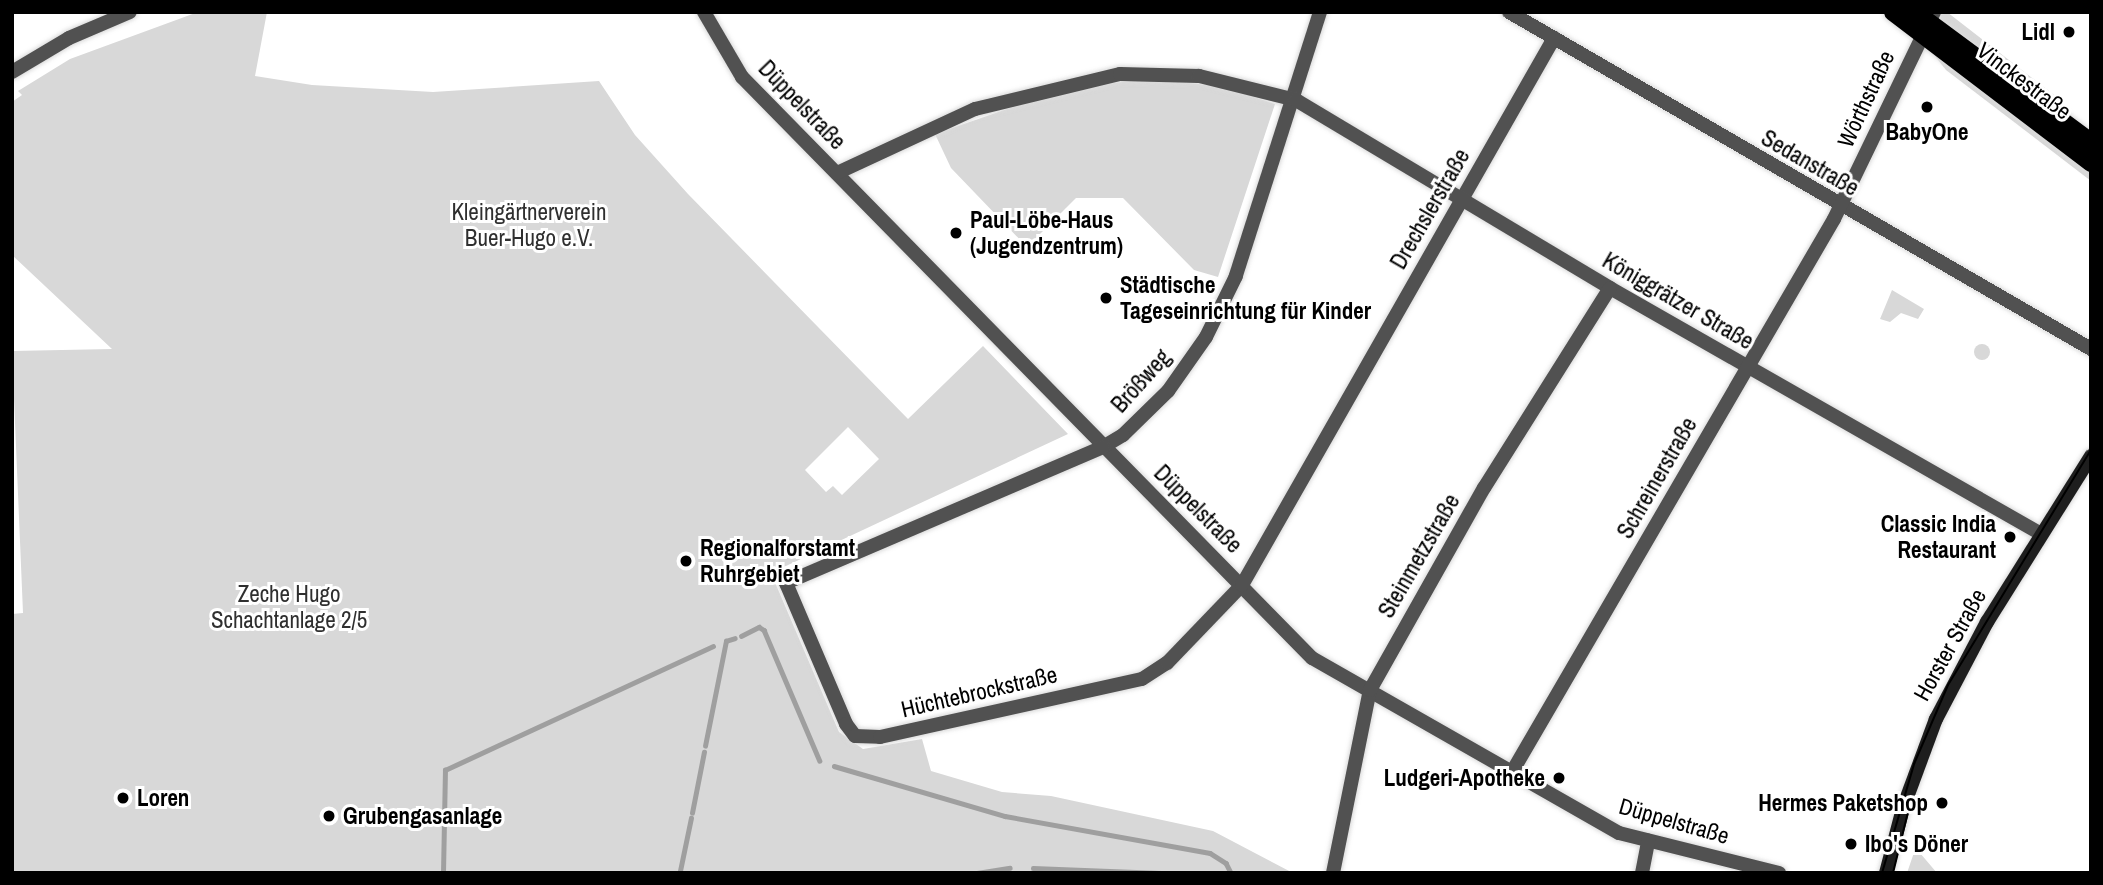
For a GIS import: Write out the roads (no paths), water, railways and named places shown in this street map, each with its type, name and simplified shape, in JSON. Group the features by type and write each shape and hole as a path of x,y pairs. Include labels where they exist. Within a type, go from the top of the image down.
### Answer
{"main road":[{"name":"Vinckestraße","path":"1893,12 1929,24 2091,142"},
{"name":"Vinckestraße","path":"1915,12 2091,163"},
{"name":"Horster Straße","path":"1886,873 1903,808 1936,719 1965,660 2091,456"}],"street":[{"path":"12,72 69,38 130,12"},
{"name":"Düppelstraße","path":"704,12 742,77 1312,658 1619,833 1779,873"},
{"name":"Brößweg","path":"786,583 1103,447 1123,435 1168,391 1214,323 1236,276 1296,100 1321,12"},
{"name":"Sedanstraße","path":"1509,12 1841,207 2091,349"},
{"name":"Wörthstraße","path":"1841,207 1929,24"},
{"name":"Drechslerstraße","path":"1242,585 1554,38"},
{"name":"Königgrätzer Straße","path":"837,173 975,109 1120,74 1188,74 1296,100 1610,288 2041,534"},
{"name":"Schreinerstraße","path":"1512,772 1841,207"},
{"name":"Steinmetzstraße","path":"1333,873 1370,690 1484,488 1610,288"},
{"name":"Hüchtebrockstraße","path":"786,583 846,724 864,739 1143,679 1167,663 1242,585"},
{"path":"1642,873 1648,841"}],"waterway":[{"path":"741,636 759,627 764,630 820,761"},
{"path":"705,746 726,641 735,638"},
{"path":"443,873 445,770 713,646"},
{"path":"692,813 704,752"},
{"path":"834,766 1005,816 1210,853 1226,863 1231,873"},
{"path":"680,871 691,818"},
{"path":"977,873 1010,868"},
{"path":"1033,868 1161,873"}],"tram line":[{"path":"1882,873 1914,764 1948,685 2091,450"},
{"path":"1893,873 1908,812"}],"place":[{"name":"Lidl","path":"2069,32"},
{"name":"BabyOne","path":"1927,107"},
{"name":"Paul-Löbe-Haus (Jugendzentrum)","path":"956,233"},
{"name":"Städtische Tageseinrichtung für Kinder","path":"1106,298"},
{"name":"Classic India Restaurant","path":"2010,537"},
{"name":"Regionalforstamt Ruhrgebiet","path":"686,561"},
{"name":"Ludgeri-Apotheke","path":"1559,778"},
{"name":"Loren","path":"123,798"},
{"name":"Hermes Paketshop","path":"1942,803"},
{"name":"Grubengasanlage","path":"329,816"},
{"name":"Ibo's Döner","path":"1851,844"}],"park label":[{"name":"Kleingärtnerverein Buer-Hugo e.V.","path":"529,225"},
{"name":"Zeche Hugo Schachtanlage 2/5","path":"289,607"}]}
